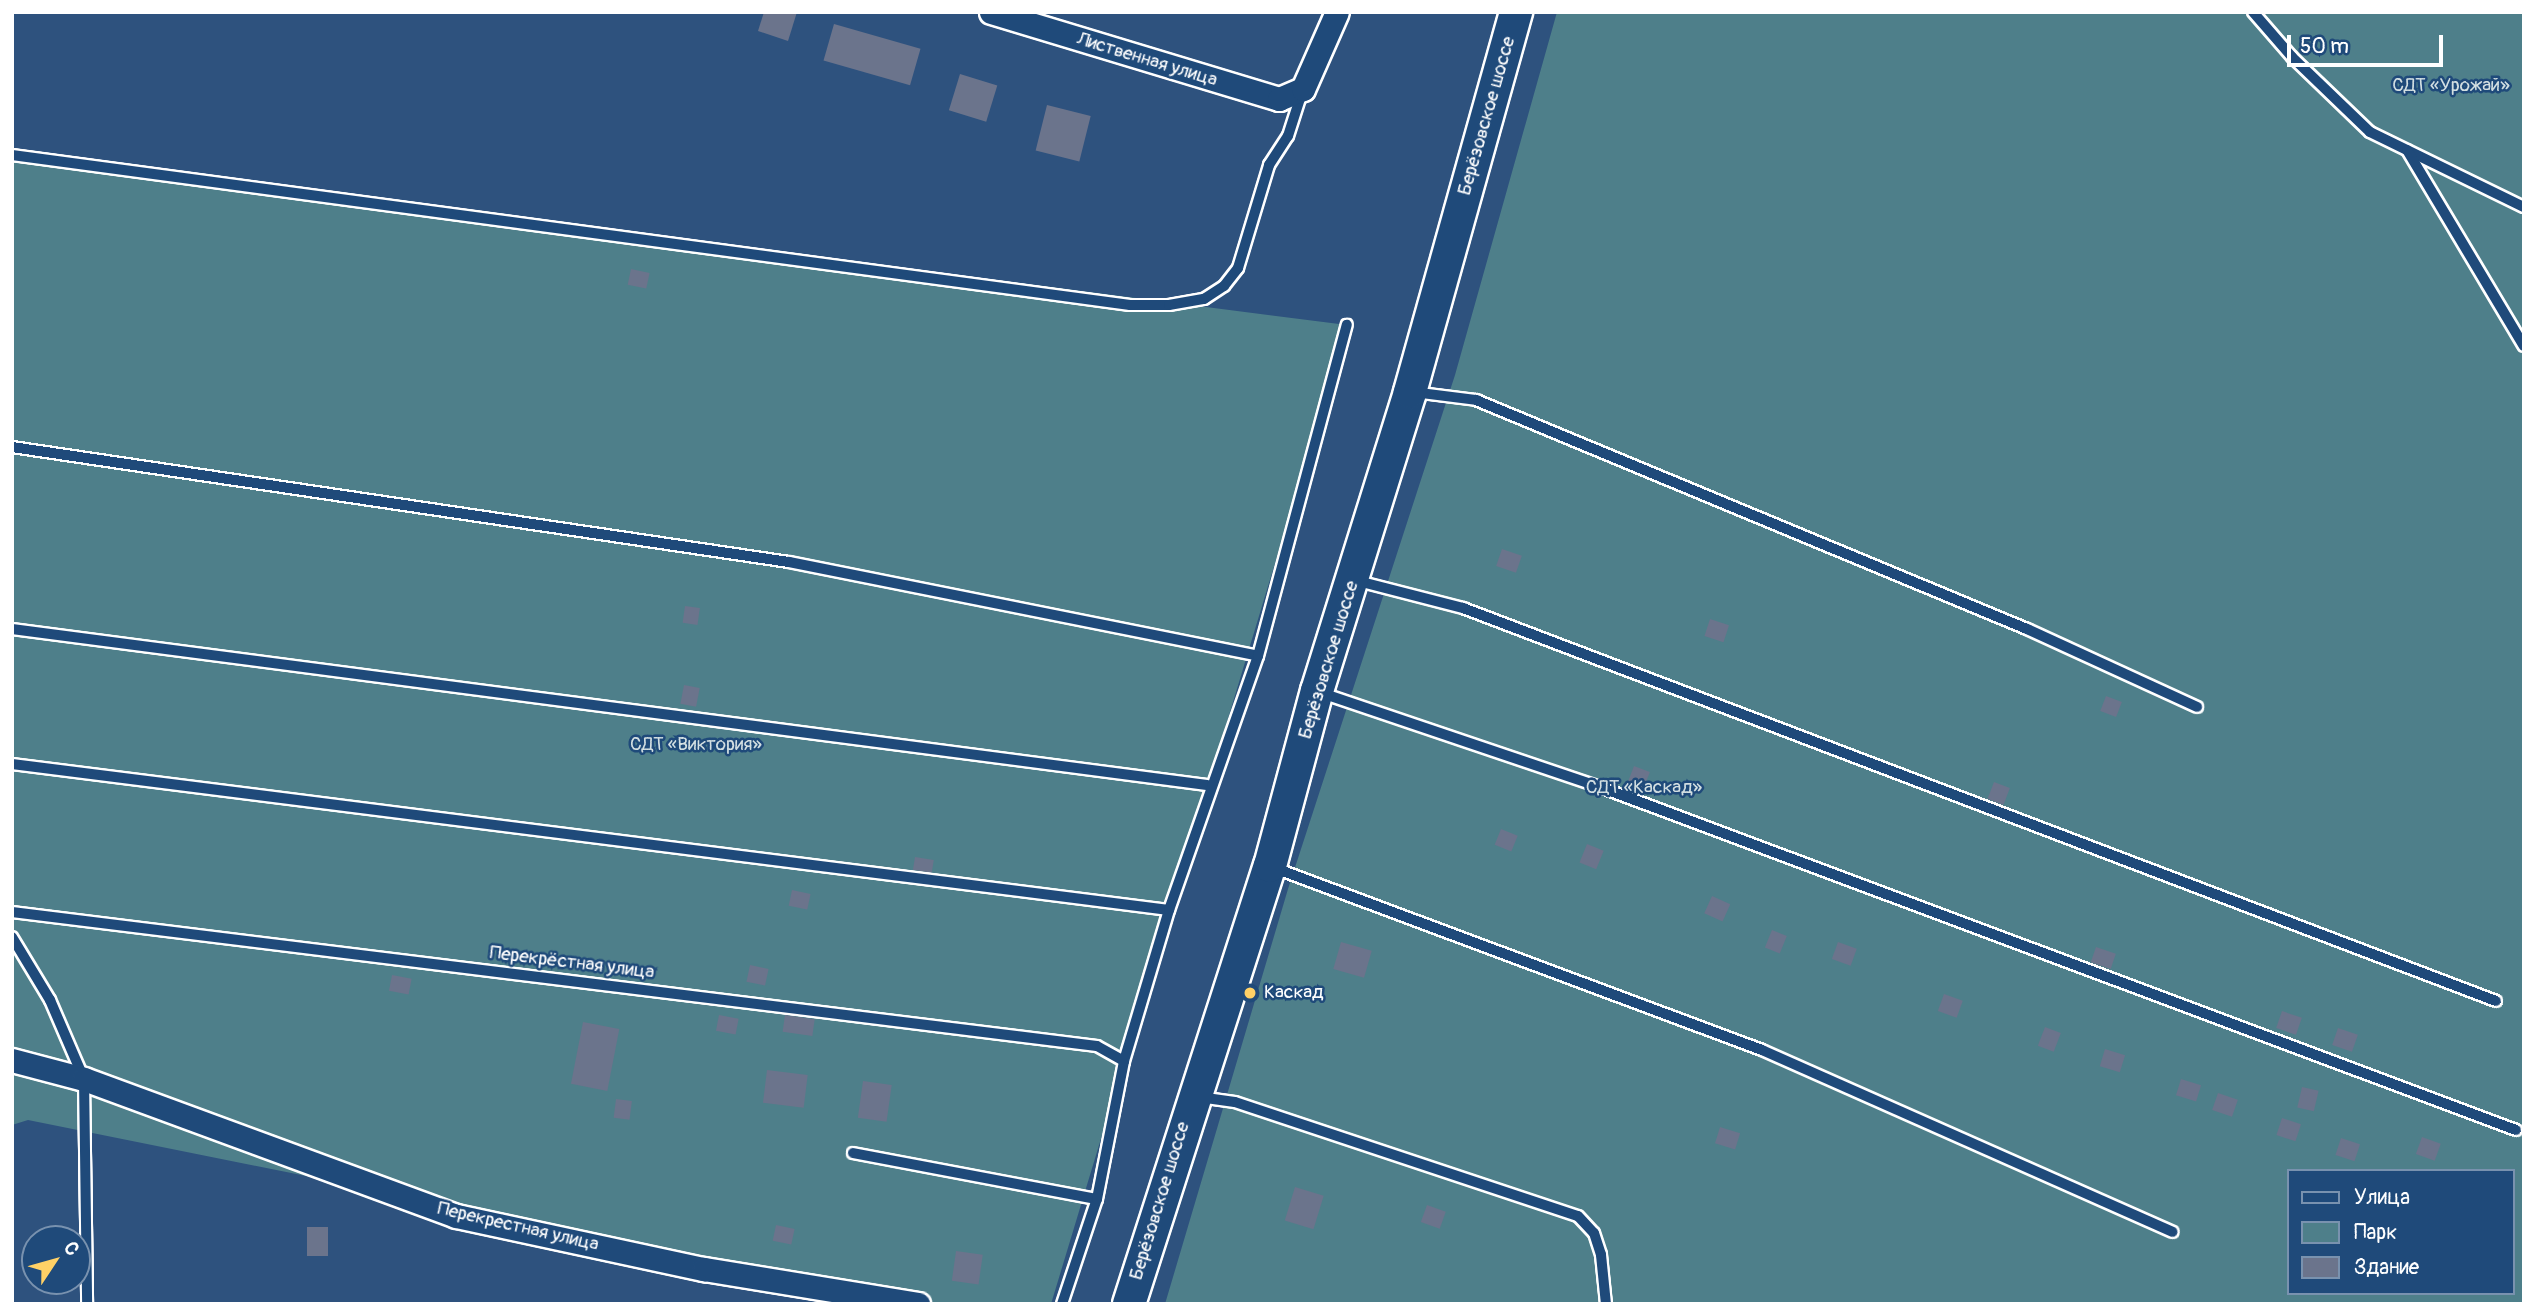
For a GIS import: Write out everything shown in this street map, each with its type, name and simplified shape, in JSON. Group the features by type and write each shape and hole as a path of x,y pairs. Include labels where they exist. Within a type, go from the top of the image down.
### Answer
{"street":[{"name":"Лиственная улица","path":"991,12 1250,92 1279,99 1303,89"},
{"path":"1303,89 1337,12"},
{"name":"Берёзовское шоссе","path":"1129,1304 1193,1097 1270,866 1317,691 1410,392 1516,12"},
{"name":"Перекрестная улица","path":"12,1060 84,1079 456,1216 704,1269 918,1304"}],"lane":[{"path":"2253,12 2292,57 2370,132 2524,207"},
{"path":"12,155 1116,303 1169,305 1203,299 1224,286 1238,268 1269,164 1288,136 1303,89"},
{"path":"2407,150 2524,346"},
{"path":"1062,1304 1097,1199 1124,1060 1169,910 1258,656 1347,325"},
{"path":"1410,392 1476,400 2027,629 2197,707"},
{"path":"12,447 789,562 1258,656"},
{"path":"1354,579 1463,608 2496,1001"},
{"path":"12,628 1207,785"},
{"path":"1317,691 1600,787 2516,1130"},
{"path":"12,764 1169,910"},
{"path":"1270,866 1762,1050 2172,1232"},
{"name":"Перекрёстная улица","path":"12,912 1097,1046 1124,1060"},
{"path":"12,937 50,1000 84,1079 87,1304"},
{"path":"1193,1097 1235,1102 1578,1216 1594,1233 1601,1255 1606,1304"},
{"path":"853,1153 1097,1199"}],"green space":[{"path":"1557,12 2524,12 2524,1304 1165,1304 1288,889 1455,375"},
{"name":"СДТ «Виктория»","path":"12,154 1347,325 1051,1304 942,1304 28,1120 12,1125"}],"building":[{"path":"764,12 797,12 788,41 758,31"},
{"path":"834,24 921,49 910,85 824,61"},
{"path":"960,74 997,85 986,122 949,110"},
{"path":"1047,105 1091,116 1079,161 1036,151"},
{"path":"631,269 650,273 646,289 628,285"},
{"path":"1502,549 1522,556 1516,573 1496,566"},
{"path":"685,606 700,608 697,625 683,623"},
{"path":"1710,619 1729,625 1723,642 1704,636"},
{"path":"684,685 700,688 696,707 680,704"},
{"path":"2106,696 2122,702 2116,717 2100,711"},
{"path":"1634,766 1650,772 1643,791 1627,785"},
{"path":"1994,782 2010,788 2003,805 1988,799"},
{"path":"1501,829 1518,836 1511,852 1495,845"},
{"path":"1587,844 1604,851 1596,869 1580,863"},
{"path":"915,857 934,860 932,873 913,870"},
{"path":"792,890 811,894 807,910 789,906"},
{"path":"1712,896 1730,904 1723,921 1704,913"},
{"path":"1772,930 1787,936 1780,954 1765,948"},
{"path":"1341,942 1372,951 1364,978 1333,969"},
{"path":"1838,942 1857,949 1851,966 1832,959"},
{"path":"2096,947 2116,954 2111,969 2091,962"},
{"path":"750,965 769,969 765,986 746,982"},
{"path":"392,975 412,979 409,995 389,991"},
{"path":"1944,994 1963,1001 1957,1018 1938,1011"},
{"path":"2282,1011 2302,1018 2296,1035 2276,1028"},
{"path":"719,1015 739,1019 736,1035 716,1031"},
{"path":"785,1015 815,1019 812,1036 783,1032"},
{"path":"583,1022 619,1029 607,1091 571,1084"},
{"path":"2045,1027 2061,1033 2054,1052 2038,1046"},
{"path":"2338,1028 2358,1035 2352,1052 2332,1045"},
{"path":"2105,1049 2125,1055 2120,1072 2100,1066"},
{"path":"767,1070 808,1075 804,1108 763,1103"},
{"path":"2181,1079 2201,1085 2196,1101 2176,1095"},
{"path":"863,1081 892,1085 887,1122 858,1118"},
{"path":"2302,1087 2319,1091 2314,1111 2297,1107"},
{"path":"2218,1093 2238,1100 2232,1117 2212,1110"},
{"path":"616,1099 632,1101 630,1120 614,1118"},
{"path":"2282,1118 2301,1124 2295,1141 2276,1135"},
{"path":"1720,1127 1740,1133 1735,1149 1715,1143"},
{"path":"2422,1137 2441,1144 2435,1161 2416,1154"},
{"path":"2341,1138 2360,1144 2354,1161 2335,1155"},
{"path":"1295,1187 1324,1196 1313,1229 1285,1220"},
{"path":"1427,1205 1446,1212 1440,1229 1421,1222"},
{"path":"776,1225 795,1229 791,1245 773,1241"},
{"path":"307,1227 328,1227 328,1256 307,1256"},
{"path":"956,1251 983,1255 979,1284 952,1281"}],"place":[{"name":"Каскад","path":"1250,993"}],"park label":[{"name":"СДТ «Урожай»","path":"2451,86"},
{"name":"СДТ «Каскад»","path":"1644,788"}]}
